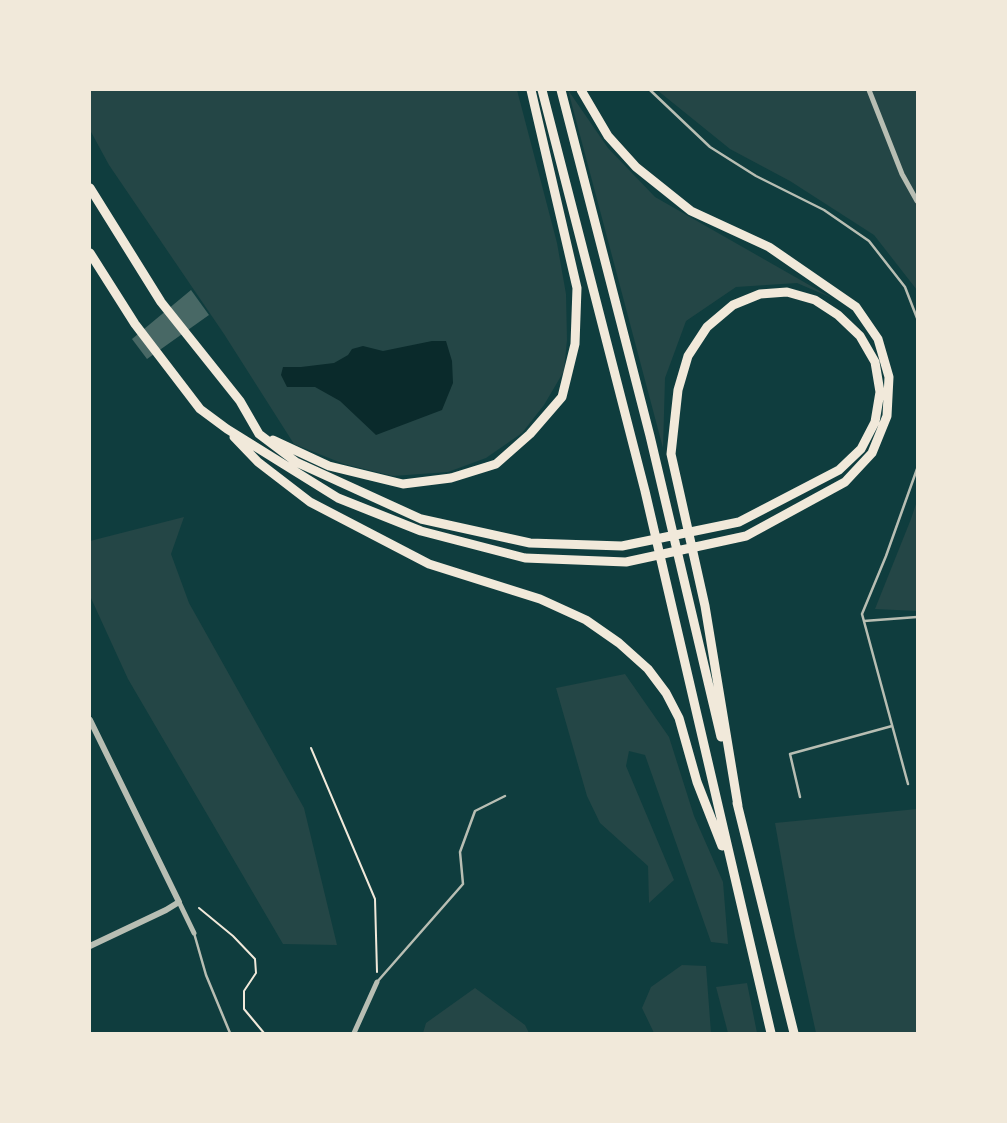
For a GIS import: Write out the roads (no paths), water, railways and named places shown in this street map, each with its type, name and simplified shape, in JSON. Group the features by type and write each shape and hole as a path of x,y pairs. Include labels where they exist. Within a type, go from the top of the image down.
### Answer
{"highway":[{"path":"259,434 329,466 403,484 422,482 451,478 496,464 530,434 562,397 575,344 577,288 531,90"},
{"path":"542,90 585,251 670,592 732,872 772,1033"},
{"path":"561,90 662,486 794,1033"},
{"path":"90,253 130,316 175,379 200,409 227,429 338,498 421,531 525,558 626,562 746,536 845,482 872,453 887,416 889,377 878,339 856,307 769,247 691,211 636,167 608,136 581,90"},
{"path":"90,188 160,302 240,401 259,434 296,462 422,519 530,543 622,546 738,522 839,470 861,449 865,442 875,422 880,392 875,362 860,336 838,315 815,300 788,292 760,294 733,304 707,327 688,356 678,390 671,454 680,494 705,606 738,806"},
{"path":"227,429 258,462 310,502 429,564 540,600 586,620 619,643 648,669 666,693 679,718 697,782 732,872"}],"street":[{"path":"868,90 902,174 917,201"},
{"path":"90,720 194,933"},
{"path":"90,946 179,902"},
{"path":"354,1033 377,982"}],"lane":[{"path":"650,90 710,147 756,176 824,210 869,241 905,287 917,318"},
{"path":"908,784 862,614 886,556 917,469"},
{"path":"864,621 917,617"},
{"path":"800,797 790,754 892,726"},
{"path":"377,982 463,884 460,852 475,811 505,796"},
{"path":"194,933 206,975 230,1033"}]}
